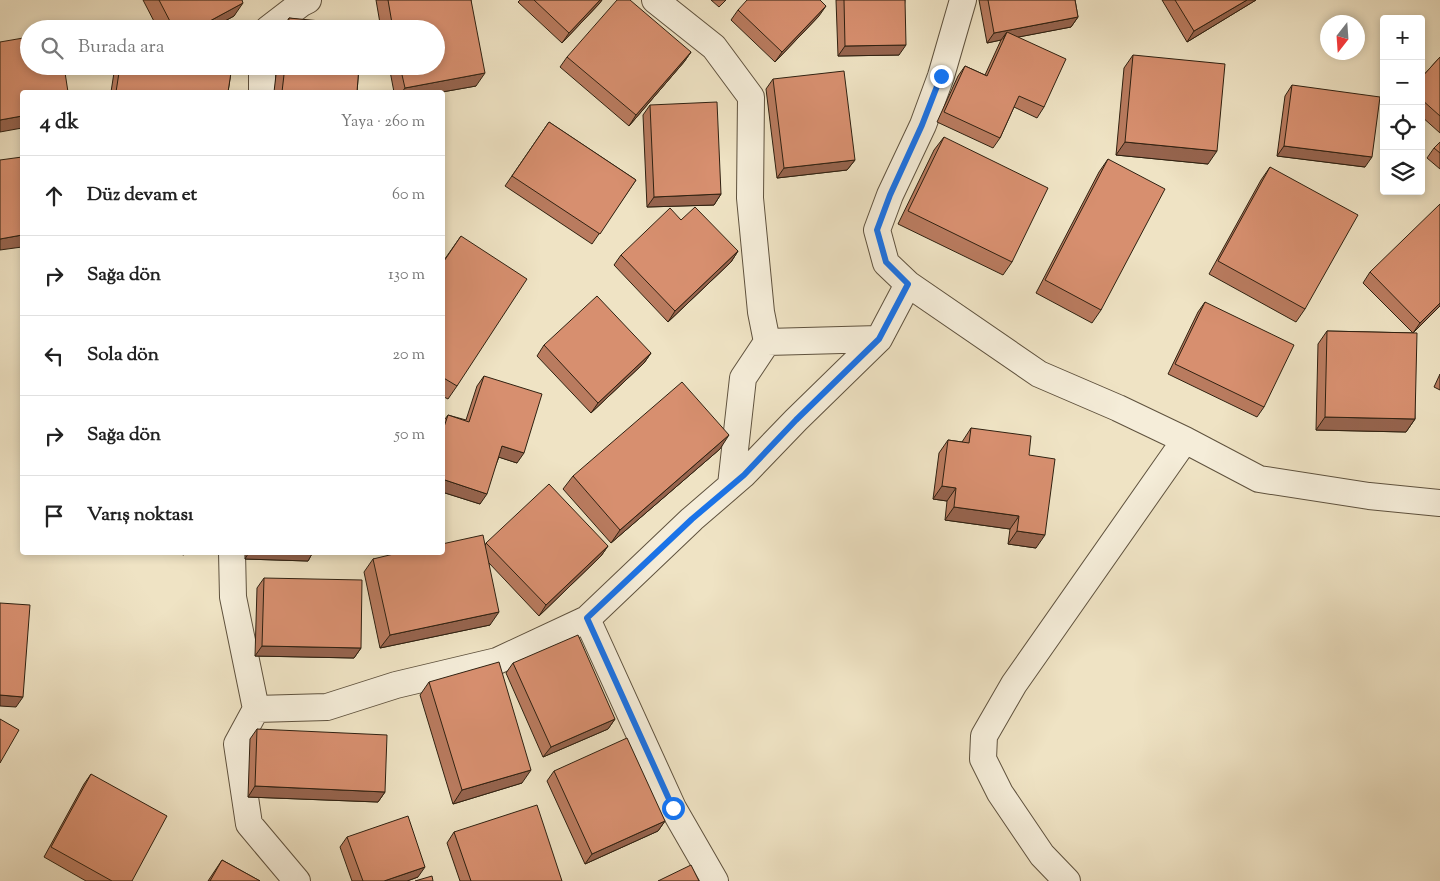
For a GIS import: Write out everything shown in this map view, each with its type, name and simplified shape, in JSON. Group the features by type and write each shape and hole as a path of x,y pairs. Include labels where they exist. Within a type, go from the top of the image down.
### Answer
{"street":[{"path":"280,20 308,0"},
{"path":"655,0 714,47 751,97 750,198 761,312 767,342 743,378 731,485"},
{"path":"963,0 941,76 926,117 890,195 877,230 886,262 908,284 1039,374 1118,408 1185,440 1259,479 1369,496 1440,503"},
{"path":"262,75 262,90"},
{"path":"256,709 327,707 396,685 497,661 587,618 692,519 744,475 796,420 879,339 908,284"},
{"path":"767,342 879,339"},
{"path":"1067,881 1042,855 1000,793 983,759 984,736 1014,684 1185,440"},
{"path":"232,555 233,596 256,709 237,744 249,824 297,881"},
{"path":"587,618 673,808 715,881"}],"building":[{"path":"159,0 242,0 243,3 212,20 169,20"},
{"path":"388,0 471,0 485,73 405,88 402,75 445,75 445,20 391,20"},
{"path":"534,0 600,0 569,33"},
{"path":"617,0 630,0 691,52 636,115 567,57"},
{"path":"747,0 820,0 826,6 782,52 738,10"},
{"path":"844,0 905,0 906,45 845,46"},
{"path":"988,0 1075,0 1078,17 994,33"},
{"path":"1175,0 1247,0 1194,31"},
{"path":"289,18 310,20 289,20"},
{"path":"1007,32 1066,59 1044,107 1019,96 1000,138 944,112 965,66 987,76"},
{"path":"20,39 20,75 65,75 68,90 20,90 20,116 0,120 0,42"},
{"path":"1133,55 1225,64 1217,151 1125,142"},
{"path":"1440,57 1440,116 1425,103 1425,74"},
{"path":"844,71 855,160 784,168 773,79"},
{"path":"119,75 231,75 228,90 116,90"},
{"path":"284,75 358,75 357,90 282,90"},
{"path":"1292,85 1380,97 1372,157 1284,146"},
{"path":"717,102 721,194 654,197 650,105"},
{"path":"549,122 636,180 600,234 512,176"},
{"path":"944,137 1048,188 1012,262 908,211"},
{"path":"1440,142 1440,153 1434,148"},
{"path":"20,157 20,235 0,239 0,160"},
{"path":"1108,159 1165,189 1101,310 1045,280"},
{"path":"1270,167 1358,215 1305,309 1218,261"},
{"path":"1440,204 1440,303 1420,323 1370,272"},
{"path":"695,207 738,251 675,311 621,255 670,208 681,220"},
{"path":"461,236 527,279 457,386 445,379 445,260"},
{"path":"597,296 651,353 598,403 544,345"},
{"path":"1205,302 1294,345 1264,407 1175,364"},
{"path":"1327,331 1417,333 1415,419 1325,417"},
{"path":"484,376 542,394 524,453 502,446 487,494 445,480 445,424 448,415 469,422"},
{"path":"682,382 729,435 620,530 573,476"},
{"path":"971,428 1031,436 1029,455 1055,459 1045,535 1017,531 1019,516 954,507 956,488 942,486 948,440 969,443"},
{"path":"549,484 608,546 546,605 486,543"},
{"path":"483,535 499,612 390,635 373,559 390,555 445,555 445,543"},
{"path":"264,578 362,580 361,648 262,646"},
{"path":"0,603 30,605 23,697 0,695"},
{"path":"578,635 615,719 551,747 513,663"},
{"path":"499,662 531,770 462,790 429,682"},
{"path":"0,719 19,730 0,763"},
{"path":"257,729 387,735 385,792 255,786"},
{"path":"627,738 665,821 592,854 554,771"},
{"path":"91,774 167,816 132,881 112,881 51,847"},
{"path":"537,805 562,881 471,881 454,832"},
{"path":"408,816 425,867 384,881 363,881 347,837"},
{"path":"222,860 260,881 210,881"},
{"path":"691,865 699,881 658,881"},
{"path":"432,876 433,881 415,881"}],"route":[{"path":"673,808 587,618 692,519 744,475 796,420 879,339 908,284 886,262 877,230 941,76"}]}
